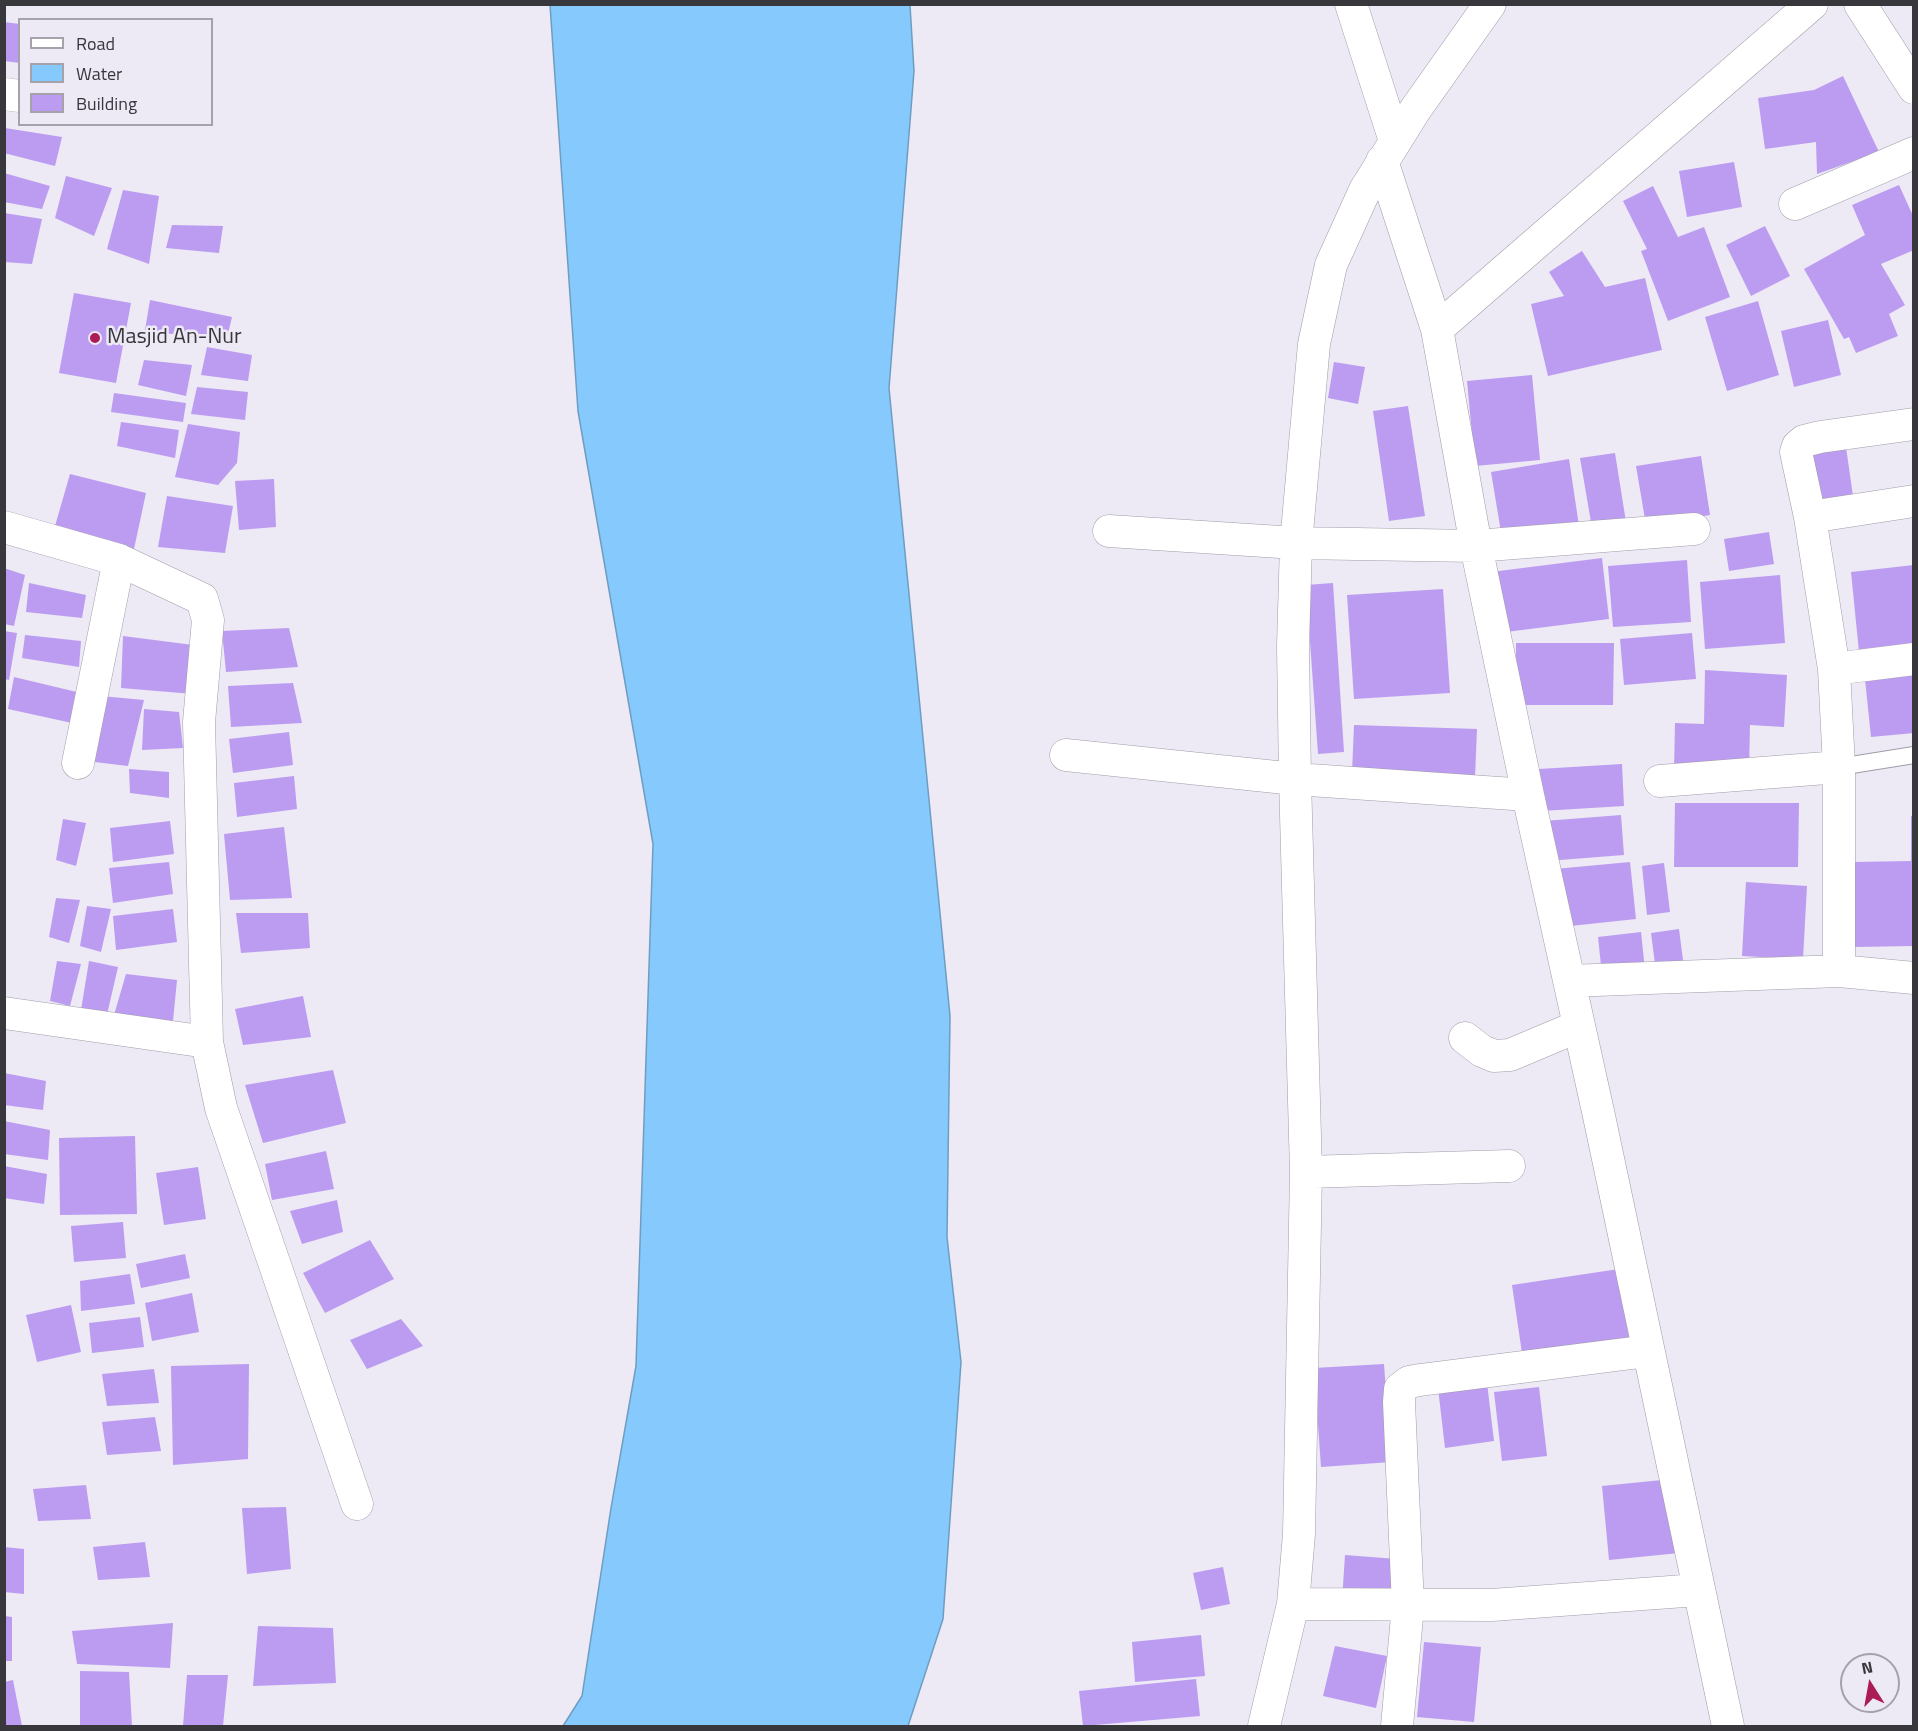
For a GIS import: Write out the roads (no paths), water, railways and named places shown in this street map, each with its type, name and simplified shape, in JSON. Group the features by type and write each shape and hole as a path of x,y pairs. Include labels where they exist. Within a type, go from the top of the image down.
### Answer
{"street":[{"path":"1351,4 1388,151 1437,329 1476,546 1728,1726"},
{"path":"1264,1726 1293,1604 1299,1534 1306,1173 1293,646 1296,543 1314,344 1331,265 1365,190 1388,151 1490,4"},
{"path":"1437,329 1812,4"},
{"path":"1860,4 1914,88"},
{"path":"1795,204 1914,153"},
{"path":"1839,971 1839,767 1834,669 1810,517 1796,452 1798,446 1804,441 1820,437 1914,424"},
{"path":"1810,517 1914,501"},
{"path":"4,527 119,560 201,599 208,620 199,722 207,1042 221,1108 357,1504"},
{"path":"1108,531 1296,543 1476,546 1694,529"},
{"path":"78,763 119,560"},
{"path":"1834,669 1914,658"},
{"path":"1066,755 1295,779 1528,795"},
{"path":"1660,781 1839,767"},
{"path":"1569,981 1839,971 1914,978"},
{"path":"4,1013 207,1042"},
{"path":"1465,1038 1482,1051 1494,1056 1510,1054 1579,1026"},
{"path":"1306,1173 1509,1166"},
{"path":"1397,1726 1408,1606 1400,1389 1409,1382 1420,1380 1648,1351"},
{"path":"1293,1604 1492,1605 1698,1590"}],"lane":[{"path":"1839,767 1914,755"}],"water":[{"path":"550,5 910,5 914,71 889,388 950,1016 947,1237 961,1362 943,1619 908,1726 563,1726 582,1696 636,1366 653,844 578,411"}],"place":[{"name":"Masjid An-Nur","path":"95,338"}]}
